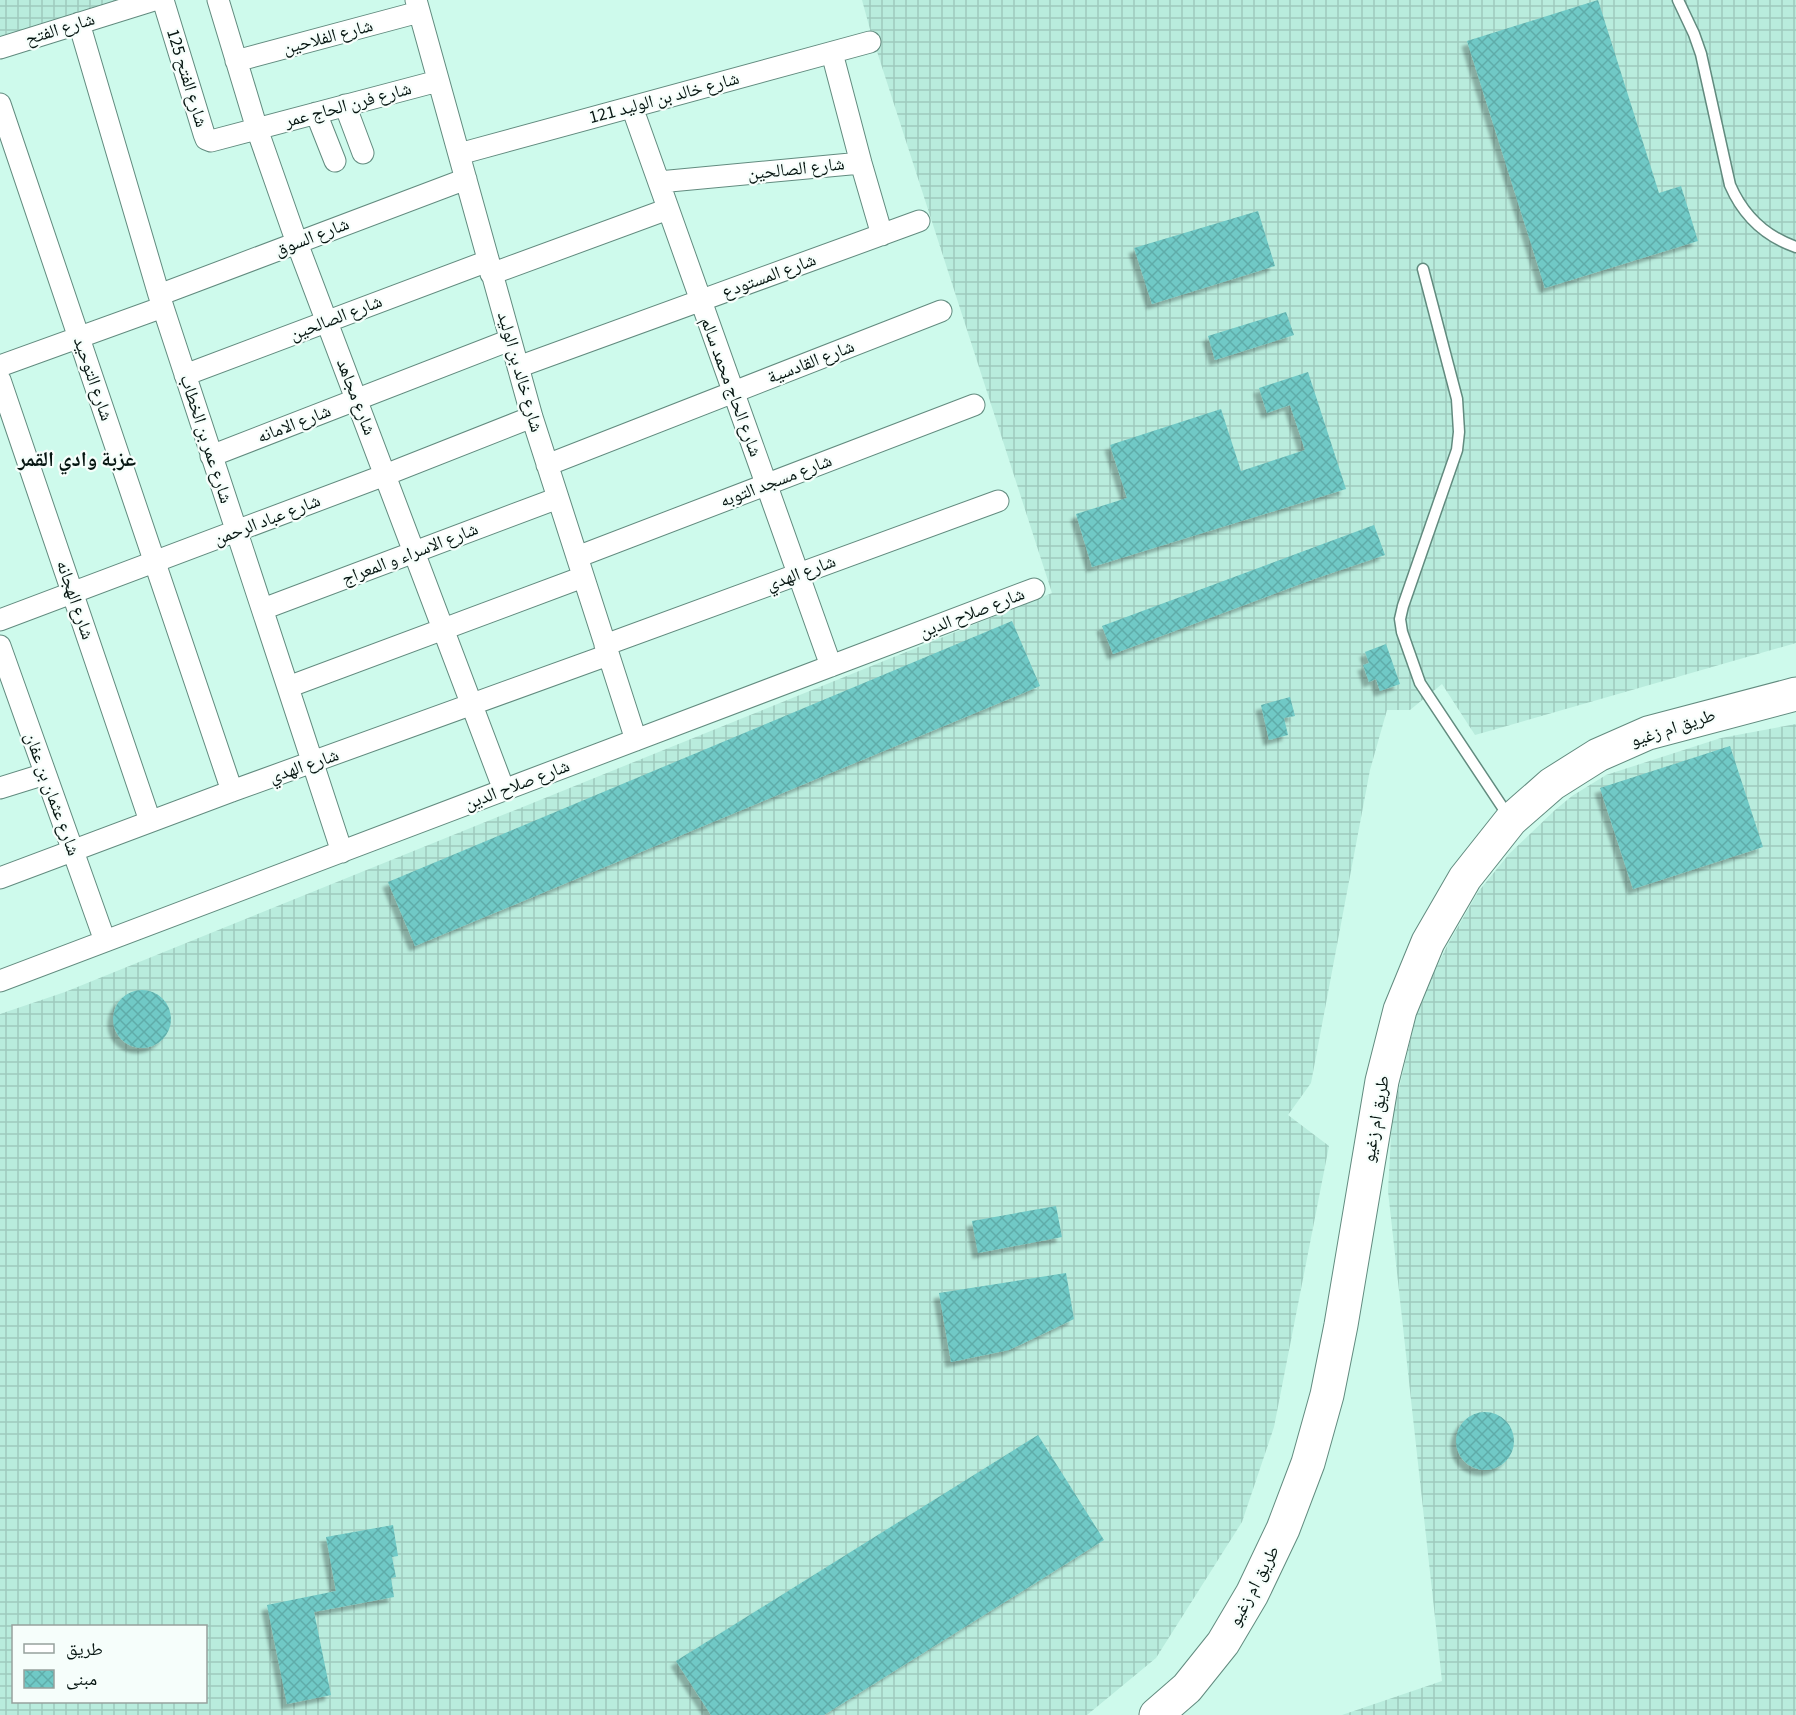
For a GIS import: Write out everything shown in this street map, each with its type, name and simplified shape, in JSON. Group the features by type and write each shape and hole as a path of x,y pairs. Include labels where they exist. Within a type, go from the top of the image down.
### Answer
{"main road":[{"name":"طريق ام زغيو","path":"1156,1715 1187,1688 1223,1643 1252,1594 1283,1529 1308,1463 1327,1395 1382,1081 1400,1010 1428,942 1465,878 1511,820 1552,784 1598,755 1648,733 1796,694"}],"street":[{"name":"شارع الفتح","path":"0,48 154,0"},
{"name":"شارع الفتح 125","path":"163,0 206,139 216,141 257,129"},
{"name":"شارع مجاهد","path":"218,0 257,129 297,243 504,790"},
{"name":"شارع الفلاحين","path":"236,61 418,6"},
{"name":"شارع خالد بن الوليد","path":"418,6 532,417 636,740"},
{"name":"شارع عمر بن الخطاب","path":"79,23 161,301 342,852"},
{"name":"شارع خالد بن الوليد 121","path":"459,154 870,42"},
{"path":"832,53 882,235"},
{"name":"شارع فرن الحاج عمر","path":"257,129 438,81"},
{"name":"شارع التوحيد","path":"0,104 232,791"},
{"path":"345,105 363,153"},
{"name":"شارع الحاج محمد سالم","path":"633,107 831,666"},
{"path":"316,113 334,161"},
{"name":"شارع الصالحين","path":"659,182 861,163"},
{"name":"شارع السوق","path":"0,366 79,338 297,243 466,179"},
{"name":"شارع الصالحين","path":"185,375 327,321 668,209"},
{"name":"شارع المستودع","path":"518,366 919,221"},
{"name":"شارع القادسية","path":"547,465 941,311"},
{"name":"شارع الامانه","path":"211,456 510,340"},
{"name":"شارع الهجانه","path":"0,380 150,821"},
{"name":"شارع مسجد التوبه","path":"288,687 443,629 766,485 974,405"},
{"name":"شارع عباد الرحمن","path":"0,620 532,417"},
{"name":"شارع الاسراء و المعراج","path":"263,609 558,498"},
{"name":"شارع الهدي","path":"0,878 150,821 472,705 798,574 998,501"},
{"name":"شارع صلاح الدين","path":"0,981 1034,589"},
{"name":"شارع عثمان بن عفان","path":"0,646 8,693 45,774 105,941"},
{"path":"0,788 45,774"}],"lane":[{"path":"1678,0 1701,54 1730,185 1736,200 1757,226 1771,236 1796,247"},
{"path":"1423,270 1457,399 1459,432 1456,450 1403,606 1400,619 1402,632 1419,683 1511,820"}],"shaded area":[{"path":"0,0 129,0 0,40"},
{"path":"862,0 1796,0 1796,643 1475,735 1442,684 1410,710 1387,710 1370,770 1311,1083 1288,1115 1329,1146 1274,1427 1242,1522 1156,1658 1087,1715 0,1715 0,1014 65,992 1052,593"},
{"path":"1796,724 1796,1715 1342,1715 1442,1681 1388,1191 1392,1118 1419,1003 1448,944 1478,892 1509,854 1572,796 1606,775 1721,738"}],"building":[{"path":"1598,0 1659,193 1681,186 1698,241 1545,288 1467,41"},
{"path":"1258,211 1275,266 1152,304 1134,248"},
{"path":"1286,312 1294,335 1215,360 1208,336"},
{"path":"1308,372 1346,489 1092,567 1076,514 1127,498 1110,445 1221,409 1241,471 1305,450 1290,405 1267,413 1259,388"},
{"path":"1374,525 1385,555 1113,654 1102,626"},
{"path":"1012,621 1040,686 415,946 388,882"},
{"path":"1386,644 1400,684 1380,691 1376,679 1369,682 1363,665 1369,663 1365,652"},
{"path":"1290,697 1295,716 1284,718 1288,735 1269,740 1261,705"},
{"path":"1730,746 1763,847 1633,889 1600,788"},
{"path":"142,990 153,992 163,998 169,1008 171,1019 169,1030 163,1040 153,1046 142,1048 131,1046 121,1040 115,1030 113,1019 115,1008 121,998 131,992"},
{"path":"1056,1206 1062,1237 978,1253 972,1221"},
{"path":"1066,1273 1074,1319 1009,1350 951,1362 939,1293"},
{"path":"1479,1412 1491,1412 1506,1420 1514,1435 1514,1447 1506,1462 1491,1470 1479,1470 1464,1462 1456,1447 1456,1435 1464,1420"},
{"path":"1038,1435 1104,1540 824,1715 711,1715 676,1661"},
{"path":"393,1525 398,1556 392,1557 396,1577 391,1578 394,1597 314,1612 331,1695 287,1704 267,1605 336,1591 326,1537"}],"district":[{"name":"عزبة وادي القمر","path":"77,459"}]}
